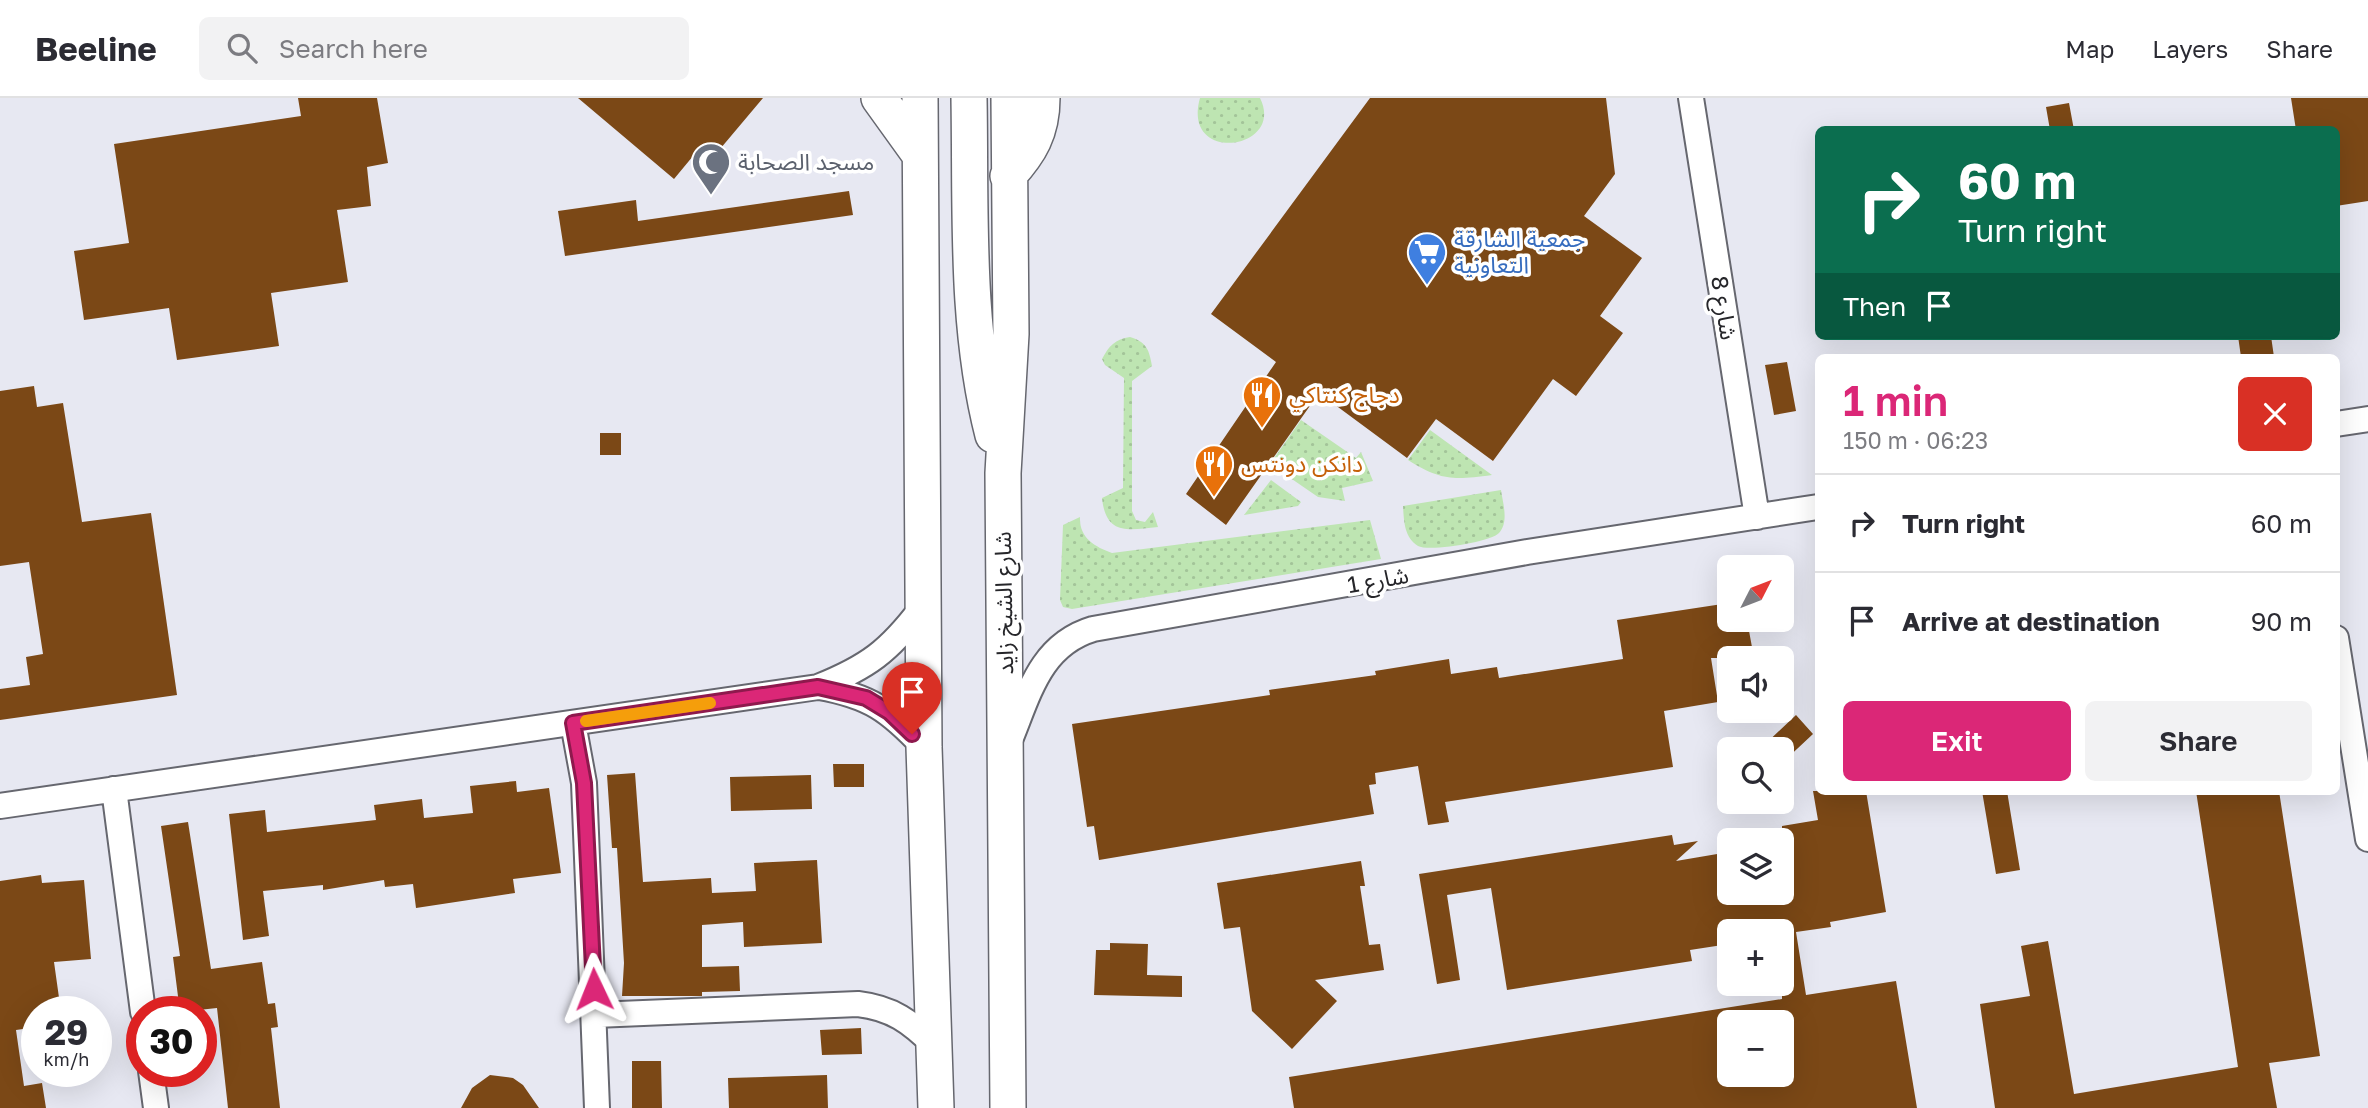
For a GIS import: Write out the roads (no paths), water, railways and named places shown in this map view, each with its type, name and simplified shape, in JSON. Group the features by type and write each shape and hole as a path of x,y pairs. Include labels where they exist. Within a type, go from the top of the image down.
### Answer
{"main road":[{"path":"879,98 920,155"},
{"path":"919,98 921,609 936,1108"},
{"path":"969,98 972,304 986,406 1003,473"},
{"name":"شارع الشيخ زايد","path":"1008,1108 1003,473 1012,334 1009,98"},
{"path":"1008,176 1034,143 1041,121 1042,98"}],"street":[{"name":"شارع 8","path":"1691,98 1757,517"},
{"path":"2340,423 2368,419"},
{"name":"شارع 1","path":"1006,750 1037,673 1054,650 1079,634 1527,552 1815,507"},
{"path":"0,806 818,687 856,672 880,656 921,609"},
{"path":"2340,663 2368,839"},
{"path":"818,687 852,693 877,705 924,747"},
{"path":"573,723 584,776 597,1108"},
{"path":"114,789 141,996"},
{"path":"595,1015 858,1004 889,1010 903,1017 934,1045"},
{"path":"153,1087 156,1108"}],"place":[{"name":"مسجد الصحابة","path":"711,196"},
{"name":"جمعية الشارقة التعاونية","path":"1427,286"},
{"name":"دجاج كنتاكي","path":"1262,429"},
{"name":"دانكن دونتس","path":"1214,498"}]}
